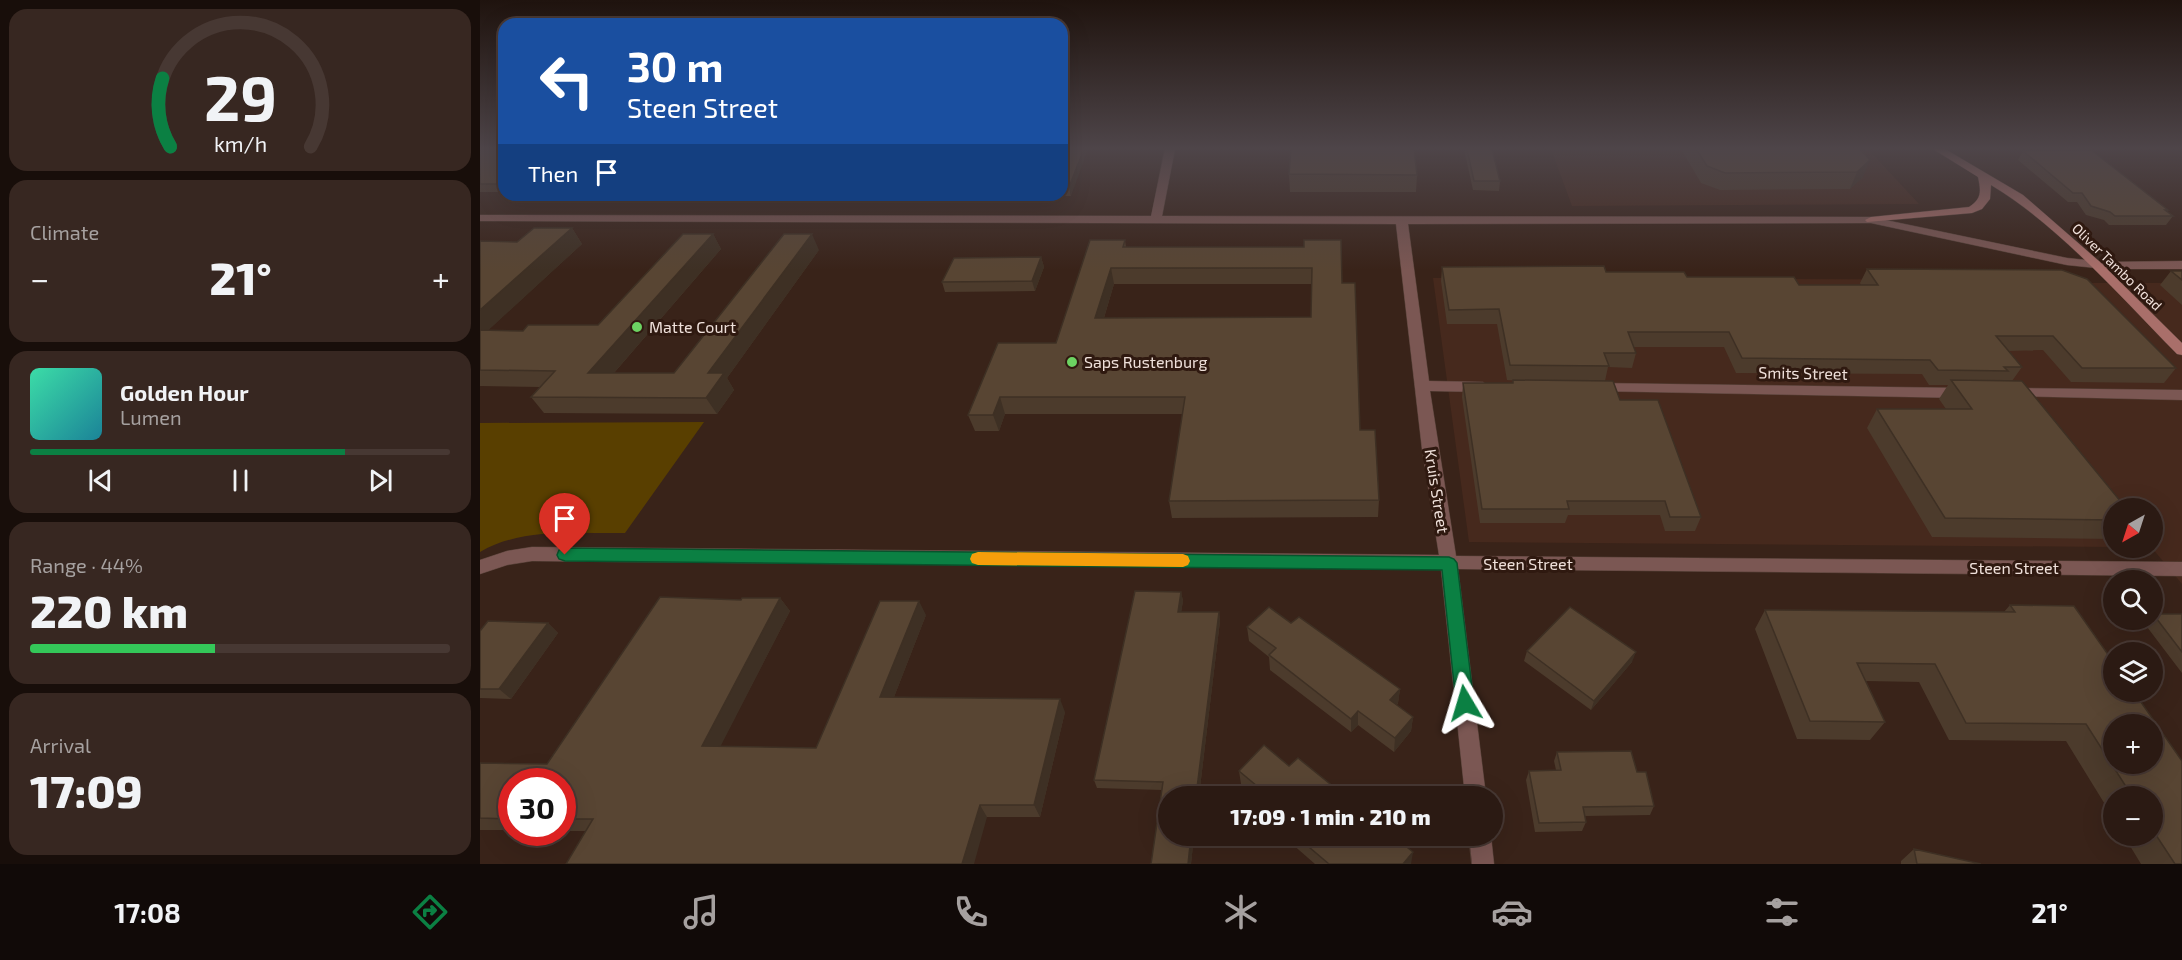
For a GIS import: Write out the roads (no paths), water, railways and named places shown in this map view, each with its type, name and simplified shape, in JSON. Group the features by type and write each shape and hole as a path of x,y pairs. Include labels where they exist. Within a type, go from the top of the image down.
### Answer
{"main road":[{"path":"1871,220 1972,210 1983,204 1987,194 1986,189"},
{"name":"Oliver Tambo Road","path":"2007,189 2019,197 2096,265 2182,351"}],"street":[{"path":"1156,218 1162,189"},
{"path":"480,218 1156,218 1402,222 1871,220 1905,225 2036,255 2096,265 2182,265"},
{"name":"Kruis Street","path":"1402,222 1449,563 1474,786"},
{"path":"1423,386 1495,387"},
{"name":"Smits Street","path":"1579,388 1975,393"},
{"path":"1999,393 2182,395"},
{"name":"Steen Street","path":"480,567 507,558 532,554 2182,569"},
{"path":"1481,846 1483,864"}],"place":[{"name":"Matte Court","path":"637,327"},
{"name":"Saps Rustenburg","path":"1072,362"}]}
